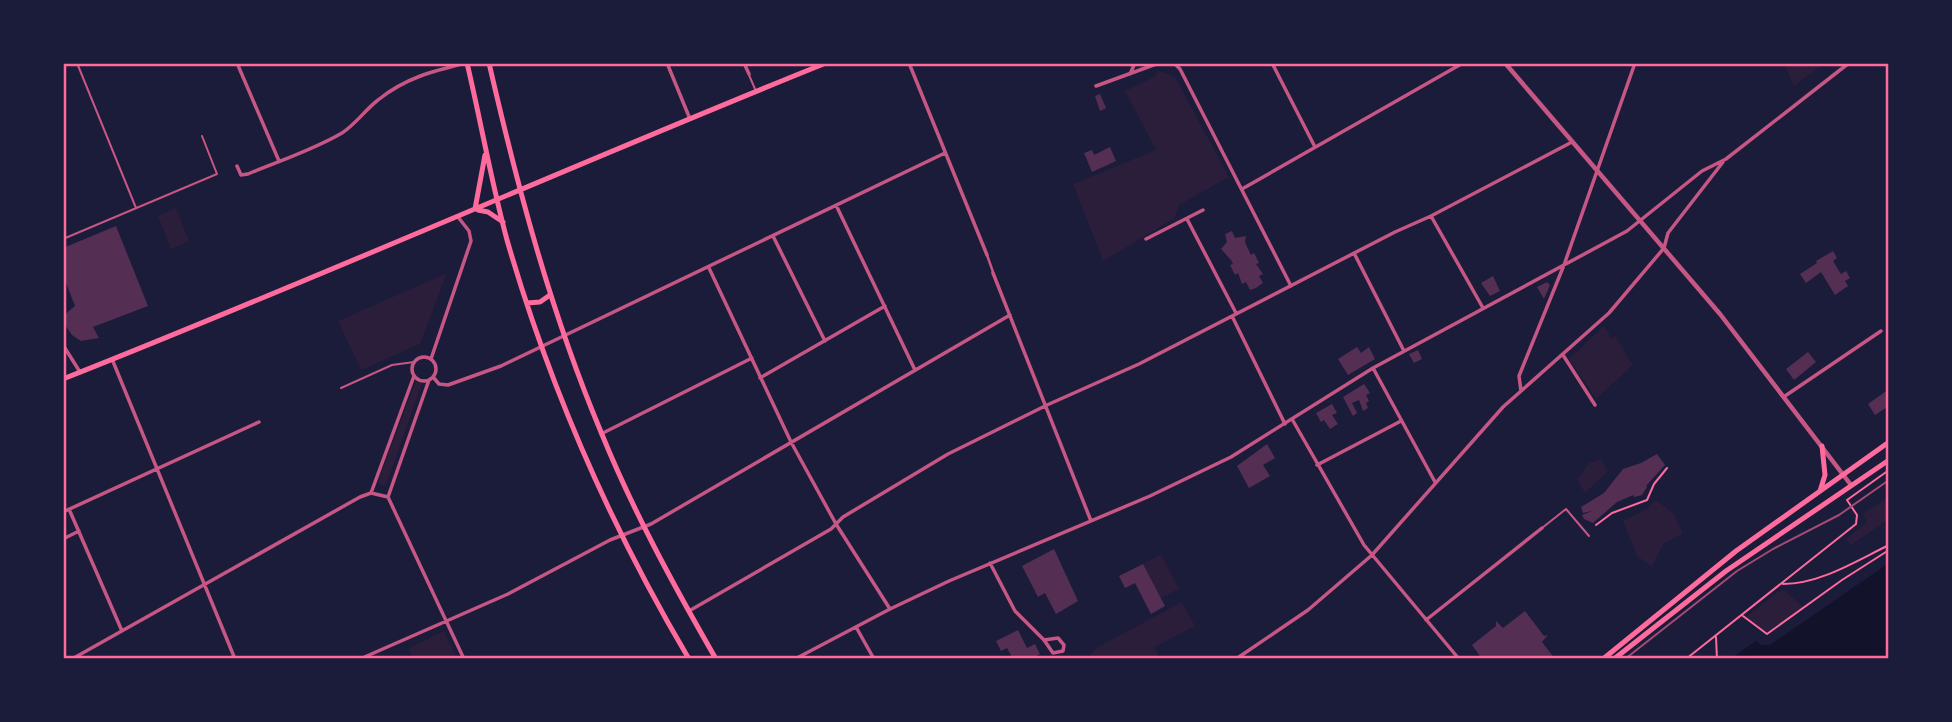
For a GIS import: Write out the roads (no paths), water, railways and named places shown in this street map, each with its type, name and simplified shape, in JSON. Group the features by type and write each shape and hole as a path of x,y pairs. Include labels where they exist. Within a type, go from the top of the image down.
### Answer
{"main road":[{"path":"467,63 503,222 542,347 622,535 689,659"},
{"path":"488,63 550,295 601,434 645,526 716,659"},
{"path":"63,379 826,63"},
{"path":"473,210 486,152"},
{"path":"473,210 483,210 503,222"},
{"path":"527,303 540,302 550,295"},
{"path":"1603,659 1744,545 1889,442"},
{"path":"1820,492 1825,475 1822,446"},
{"path":"1614,659 1726,570 1889,460"}],"street":[{"path":"237,63 279,161"},
{"path":"237,166 241,175 279,161 344,131 395,86 427,72 467,63"},
{"path":"667,63 690,119"},
{"path":"744,63 749,74"},
{"path":"909,63 1091,521"},
{"path":"1129,75 1135,63"},
{"path":"1096,86 1159,63"},
{"path":"1174,63 1180,69 1291,286"},
{"path":"1272,63 1315,147"},
{"path":"1242,189 1463,63"},
{"path":"1505,63 1641,219 1785,396 1851,485"},
{"path":"1521,391 1519,376 1564,265 1635,63"},
{"path":"795,659 890,609 990,562 1091,521 1207,469 1373,368 1627,231 1850,63"},
{"path":"689,611 831,529 843,517 948,454 1047,405 1139,364 1572,142"},
{"path":"414,376 447,385 501,366 945,153"},
{"path":"1237,659 1308,610 1372,555 1503,407 1609,313 1664,248 1668,233 1726,159"},
{"path":"836,205 916,371"},
{"path":"1146,239 1203,210"},
{"path":"1431,216 1483,308"},
{"path":"458,217 471,236 431,359 436,368 387,496 464,659"},
{"path":"1187,219 1285,424"},
{"path":"773,236 825,341"},
{"path":"1354,253 1404,351"},
{"path":"709,267 791,442 836,524 890,609"},
{"path":"760,378 885,306"},
{"path":"360,659 517,590 622,535 645,526 1010,315"},
{"path":"1785,396 1881,331"},
{"path":"63,345 80,372"},
{"path":"1563,355 1595,405"},
{"path":"371,493 414,376 414,362 419,358 431,359"},
{"path":"601,434 752,358"},
{"path":"112,359 236,659"},
{"path":"1373,368 1435,482"},
{"path":"1292,419 1372,555 1459,659"},
{"path":"1317,465 1401,421"},
{"path":"63,512 259,422"},
{"path":"72,659 360,497 371,493 387,496"},
{"path":"69,509 122,631"},
{"path":"1426,620 1542,528"},
{"path":"63,539 79,531"},
{"path":"990,562 1015,611 1053,653 1063,651 1064,645 1058,638 1044,640"},
{"path":"856,627 874,659"}],"lane":[{"path":"82,64 78,64 136,208"},
{"path":"749,74 756,91"},
{"path":"63,239 217,174 202,136"},
{"path":"341,388 392,365 414,362"},
{"path":"1542,528 1566,509 1588,536"}],"tram line":[{"path":"1625,659 1737,571 1839,515 1889,480"}]}
